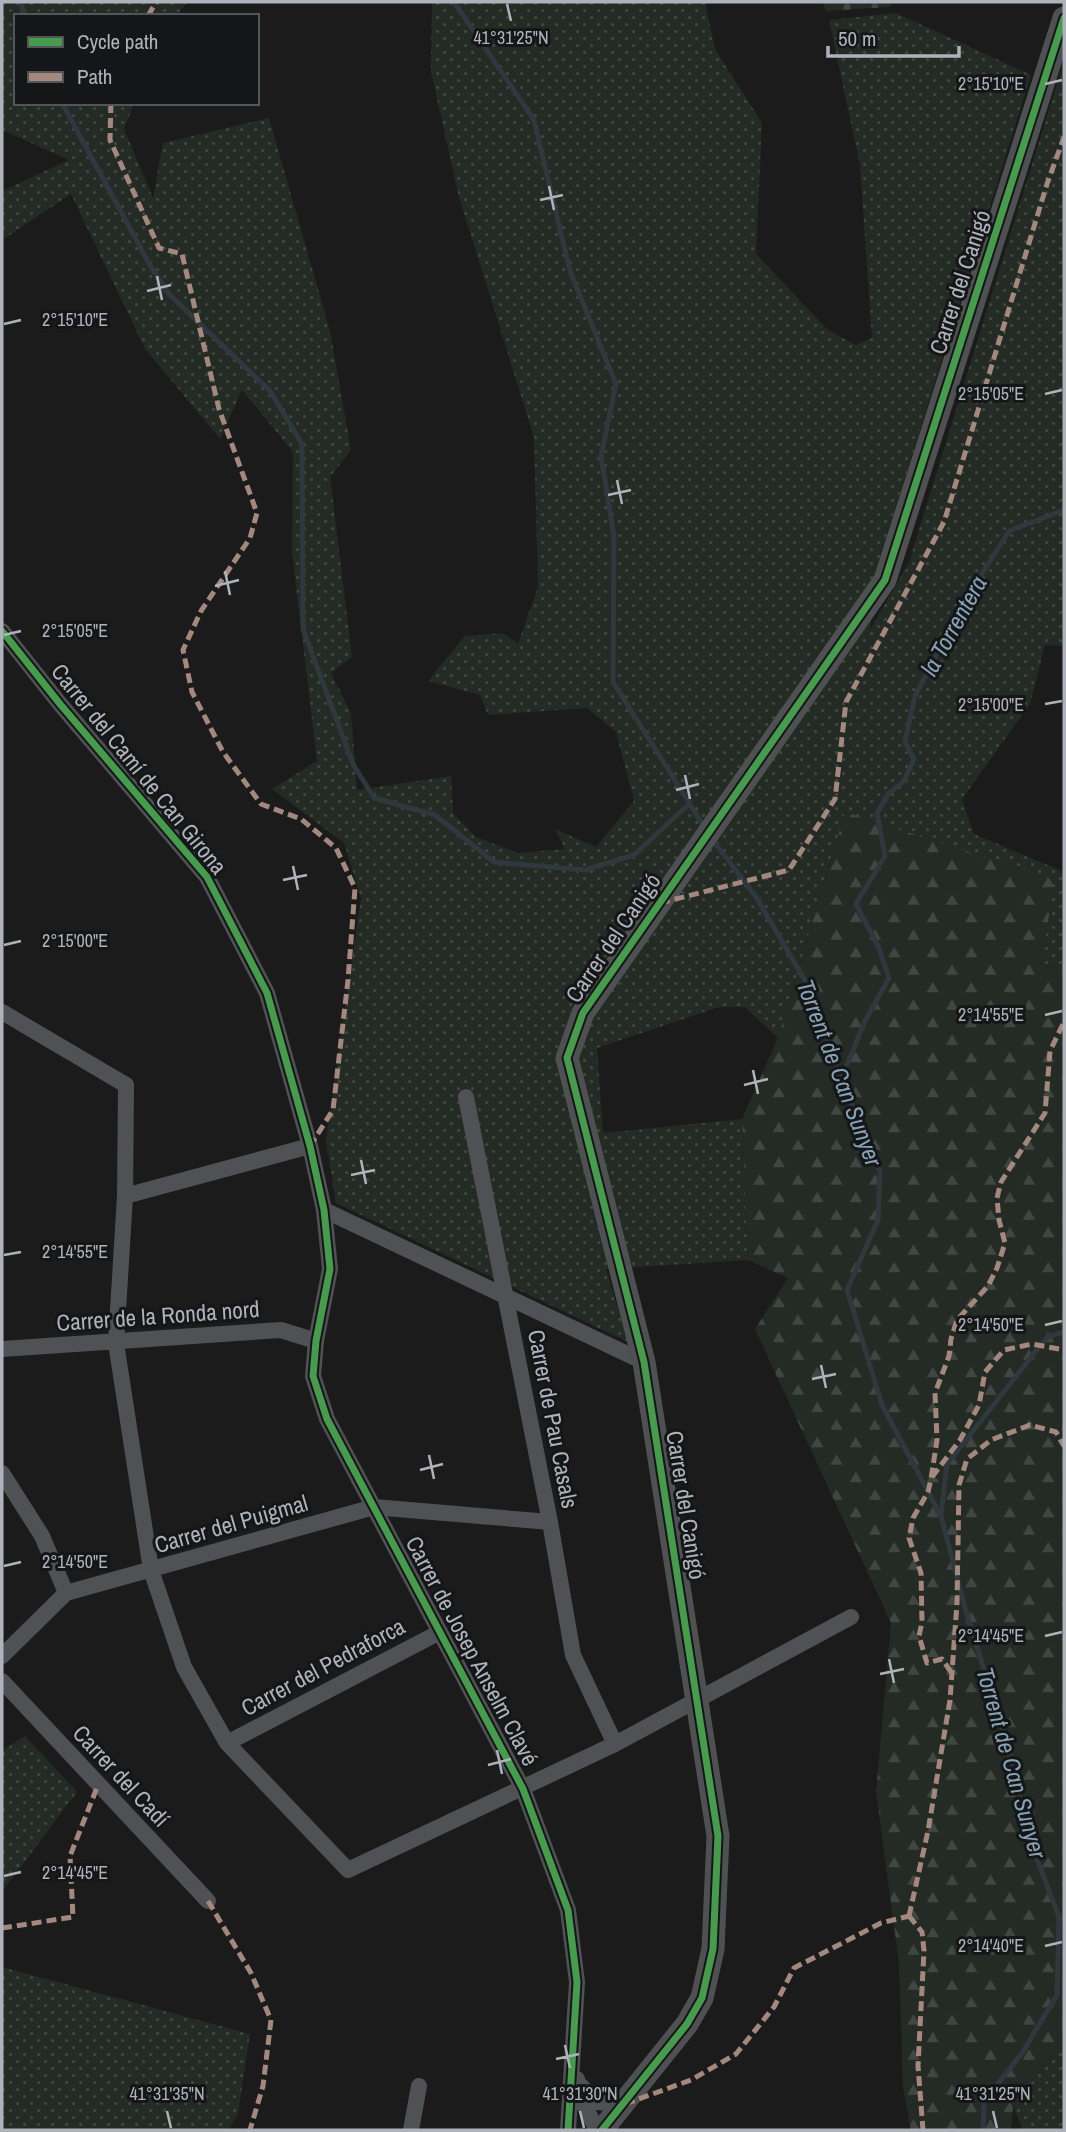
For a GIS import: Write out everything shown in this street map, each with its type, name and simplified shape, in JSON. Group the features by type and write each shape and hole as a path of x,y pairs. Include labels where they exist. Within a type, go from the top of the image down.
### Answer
{"street":[{"name":"Carrer del Canigó","path":"600,2130 625,2104 687,2024 702,1998 713,1950 718,1836 644,1362 567,1058 583,1013 885,580 1064,18"},
{"name":"Carrer del Camí de Can Girona","path":"2,631 60,704 207,877 267,993 310,1146 324,1210 330,1269 316,1341"},
{"path":"2,1012 126,1085 125,1196 116,1343 151,1570 184,1667 227,1743 348,1870 615,1744 851,1617"},
{"name":"Carrer de Pau Casals","path":"466,1097 550,1522 573,1654 615,1744"},
{"path":"125,1196 310,1146"},
{"path":"324,1210 644,1362"},
{"name":"Carrer de la Ronda nord","path":"2,1349 281,1330 316,1341"},
{"name":"Carrer de Josep Anselm Clavé","path":"316,1341 313,1376 327,1419 523,1789 568,1910 577,1982 568,2130"},
{"path":"2,1472 42,1536 66,1593"},
{"path":"374,1507 550,1522"},
{"name":"Carrer del Puigmal","path":"2,1656 66,1593 374,1507"},
{"name":"Carrer del Pedraforca","path":"227,1743 440,1632"},
{"name":"Carrer del Cadí","path":"2,1681 208,1901"},
{"name":"Carrer de Josep Anselm Clavé","path":"573,2056 580,2097 600,2130"},
{"path":"578,2083 597,2102 625,2104"},
{"path":"411,2130 419,2086"},
{"path":"569,2112 578,2130"}],"green space":[{"path":"2,2 187,2 178,14 14,14 14,105 133,105 124,129 153,198 163,143 269,118 330,331 351,450 330,477 352,657 331,673 351,713 357,790 451,776 453,813 476,837 518,853 565,849 555,829 596,847 634,801 616,732 587,708 488,715 480,695 428,681 465,636 503,633 518,644 538,587 534,437 459,197 431,72 432,2 705,2 715,49 762,123 756,254 828,330 856,345 872,338 860,165 829,20 896,13 1031,75 878,564 870,630 909,562 1064,61 1064,646 1045,645 1030,704 962,799 974,834 1064,872 1064,969 1042,964 845,812 778,1038 745,1007 719,1007 597,1048 603,1133 742,1119 748,1260 606,1269 628,1342 336,1203 326,1141 361,898 344,843 272,789 317,761 292,552 293,452 242,390 220,439 145,349 71,194 2,240 2,191 69,160 2,130"},
{"path":"822,2 892,2 890,7 826,11"},
{"path":"845,812 1054,879 1042,964 1064,969 1064,2040 1013,2106 1011,2130 911,2130 903,2088 899,1963 876,1792 891,1623 755,1329 788,1278 748,1260 742,1119 778,1038"},
{"path":"25,1736 77,1792 2,1892 2,1751"},
{"path":"2,1967 250,2034 238,2114 228,2130 2,2130"},
{"path":"1064,2040 1064,2130 1023,2130 1013,2106"}],"waterway":[{"path":"21,2 24,14"},
{"name":"Torrent de Can Sunyer","path":"454,2 534,120 570,271 616,384 601,456 614,536 613,682 705,828"},
{"path":"63,105 151,267 169,294 270,391 302,444 303,629 353,764 374,798 435,815 494,862 585,870 634,855 689,804"},
{"name":"la Torrentera","path":"841,1079 865,1021 889,978 879,948 856,904 885,856 877,813 888,794 904,781 914,759 905,742 915,696 965,601 1009,531 1064,510"},
{"name":"Torrent de Can Sunyer","path":"712,839 756,897 810,989 841,1079 880,1172 878,1220 847,1290 882,1405 941,1516 967,1615 1009,1749 1028,1835 1059,1917 1057,1995 1022,2053 984,2101 983,2130"},
{"path":"941,1515 947,1464 1047,1337 1064,1332"}],"marked path":[{"path":"149,14 156,2"},
{"path":"111,105 110,140 159,248 182,254 219,409 257,513 250,538 201,611 183,650 192,692 223,752 261,804 301,819 336,848 355,888 348,980 333,1110 310,1146"},
{"path":"660,903 789,870 835,799 846,702 944,522 1047,184 1064,137"},
{"path":"951,1672 942,1659 927,1663 919,1636 922,1622 921,1573 909,1538 913,1518 928,1492 931,1479 937,1440 935,1393 949,1356 951,1339 957,1320 988,1286 997,1268 1005,1243 997,1198 1001,1182 1045,1113 1050,1051 1064,1022"},
{"path":"932,1477 960,1440 979,1405 985,1372 1004,1350 1032,1344 1064,1350"},
{"path":"909,1916 928,1831 950,1700 957,1603 959,1485 967,1459 991,1440 1030,1425 1056,1432 1064,1446"},
{"path":"2,1928 73,1917 70,1856 98,1785"},
{"path":"208,1901 251,1973 271,2020 263,2086 250,2130"},
{"path":"909,1916 922,1932 924,1951 918,2066 923,2130"},
{"path":"625,2104 691,2080 736,2054 774,2007 794,1968 881,1923 909,1916"}],"cycle path":[{"path":"602,2130 687,2024 702,1998 713,1949 718,1836 644,1362 567,1058 583,1013 885,580 1064,18"},
{"path":"2,631 60,704 207,877 267,993 310,1146 324,1210 330,1269 316,1341 313,1376 327,1419 523,1789 568,1910 577,1982 568,2130"}]}
